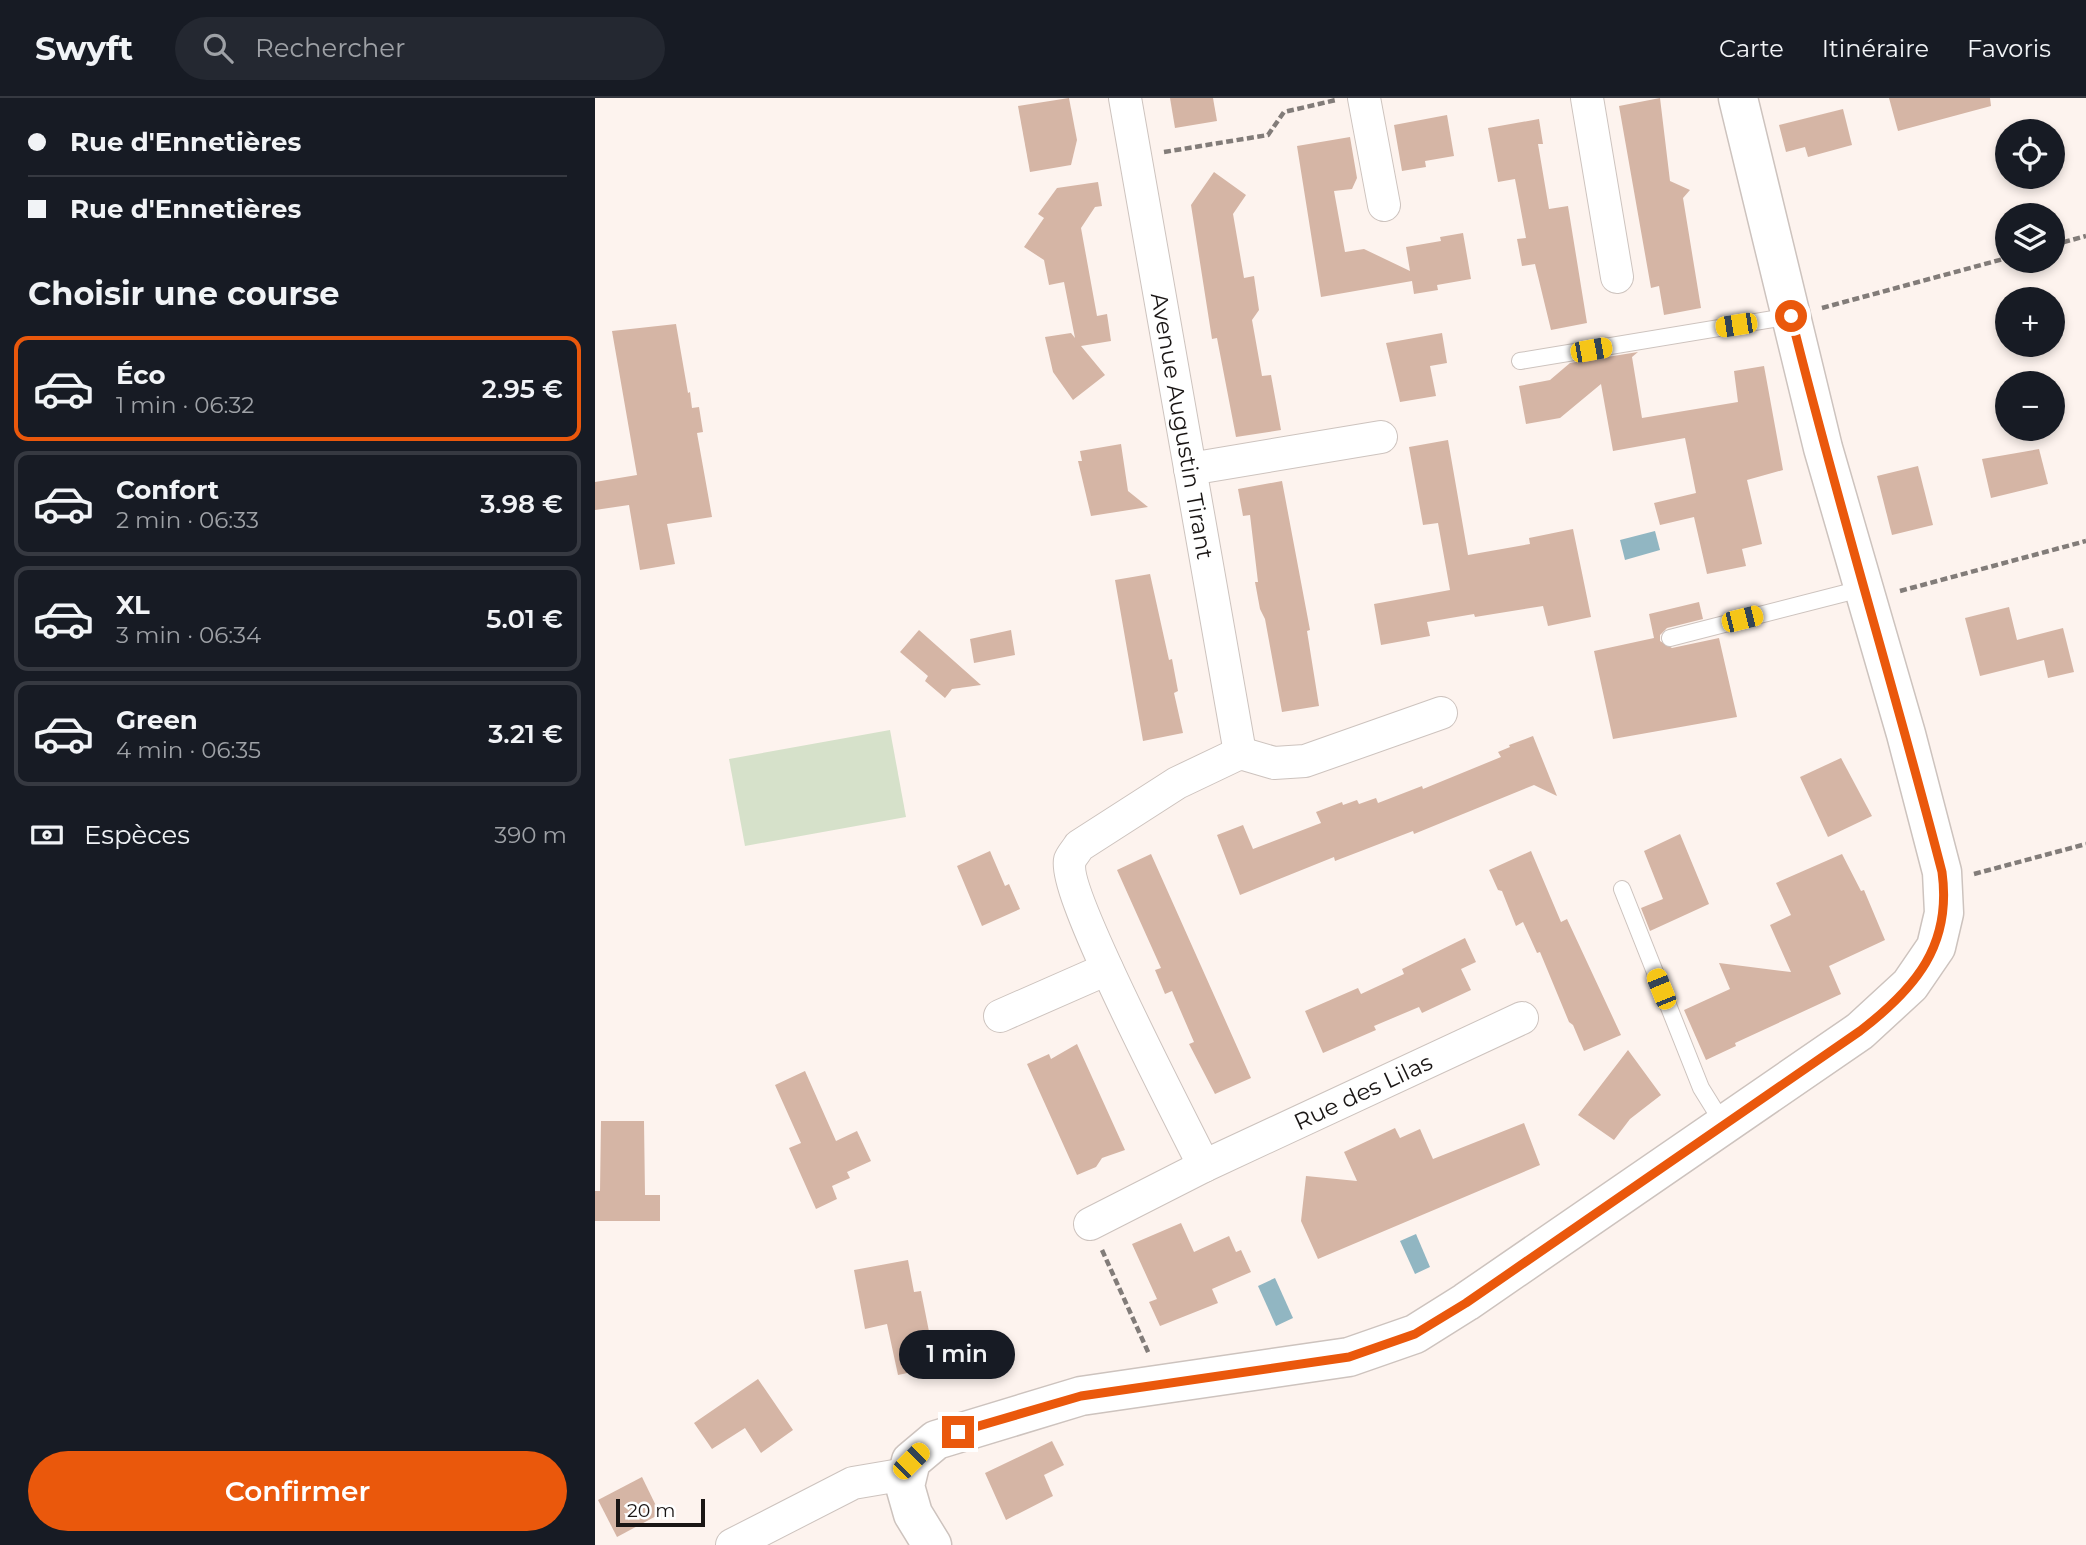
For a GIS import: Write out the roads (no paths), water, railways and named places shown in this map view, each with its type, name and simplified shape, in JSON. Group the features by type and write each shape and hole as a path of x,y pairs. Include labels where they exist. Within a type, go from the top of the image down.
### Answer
{"street":[{"name":"Avenue Augustin Tirant","path":"1125,98 1240,753"},
{"path":"1364,98 1384,205"},
{"path":"1587,98 1617,277"},
{"path":"932,1545 910,1506 906,1474 911,1461 936,1440 1081,1396 1324,1362 1372,1351 1415,1334 1466,1303 1860,1031 1910,985 1935,947 1941,930 1945,893 1942,872 1906,734 1863,594 1738,98"},
{"path":"1189,469 1381,438"},
{"path":"1204,1166 1107,970 1072,878 1070,860 1079,846 1177,783 1240,753 1274,763 1305,761 1440,713"},
{"path":"1000,1016 1107,970"},
{"name":"Rue des Lilas","path":"1090,1224 1204,1166 1522,1018"},
{"path":"732,1545 853,1483 906,1474"}],"lane":[{"path":"1520,361 1791,316"},
{"path":"1670,638 1863,594"},
{"path":"1622,889 1701,1088 1724,1125"}],"water":[{"path":"1655,531 1660,550 1625,560 1620,540"},
{"path":"1416,1234 1430,1267 1415,1274 1400,1241"},
{"path":"1275,1278 1293,1318 1276,1326 1258,1286"}]}
